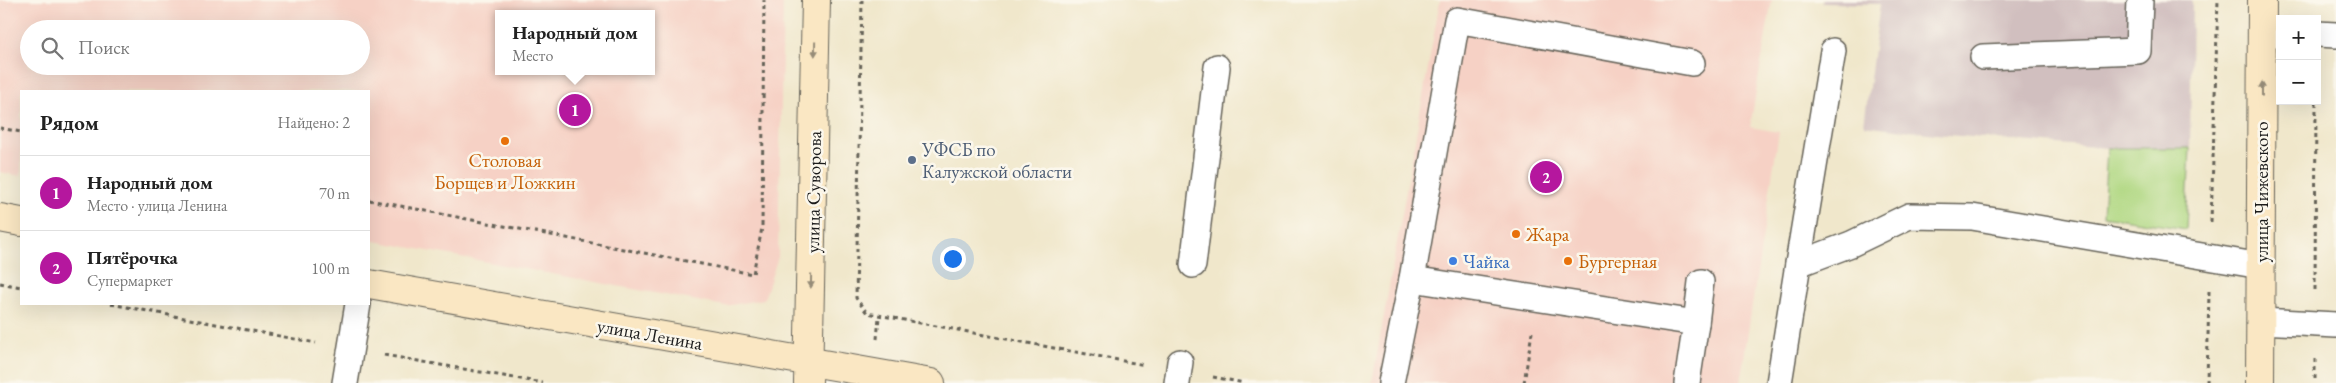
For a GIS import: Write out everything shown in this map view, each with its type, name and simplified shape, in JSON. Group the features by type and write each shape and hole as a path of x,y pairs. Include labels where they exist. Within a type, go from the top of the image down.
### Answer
{"street":[{"name":"улица Суворова","path":"808,373 816,0"},
{"name":"улица Чижевского","path":"2260,383 2261,266 2271,34 2262,0"},
{"path":"0,218 20,222"},
{"name":"улица Ленина","path":"370,284 808,373 931,383"}],"lane":[{"path":"1983,57 2138,50 2140,0"},
{"path":"1391,383 1412,279 1457,20 1692,63"},
{"path":"2321,34 2336,36"},
{"path":"1779,383 1833,50"},
{"path":"1193,265 1217,67"},
{"path":"1798,264 1851,244 1909,216 1972,217 2209,259 2261,266"},
{"path":"1412,279 1696,323"},
{"path":"1687,383 1701,282"},
{"path":"345,383 358,305"},
{"path":"2261,321 2325,325"}],"path":[{"path":"370,200 753,274 762,228 764,0"},
{"path":"862,0 856,298 867,313 1244,383"},
{"path":"2207,383 2209,259 2218,0"},
{"path":"2315,383 2325,325 2316,105"},
{"path":"0,128 20,132"},
{"path":"0,283 20,287"},
{"path":"1524,383 1537,298"}],"shaded area":[{"path":"0,0 783,0 778,257 764,299 725,306 370,240 370,90 20,90 20,176 0,172"},
{"path":"1440,0 1772,0 1750,127 1779,132 1740,383 1372,383"},
{"path":"1823,0 2192,0 2190,148 2107,148 1936,134 1864,125 1880,4 1822,3"}],"green space":[{"path":"2107,148 2190,148 2186,229 2103,216"}],"place":[{"name":"Народный дом","path":"575,110"},
{"name":"Столовая Борщев и Ложкин","path":"505,141"},
{"name":"УФСБ по Калужской области","path":"912,160"},
{"name":"Пятёрочка","path":"1546,177"},
{"name":"Жара","path":"1516,234"},
{"name":"Чайка","path":"1453,261"},
{"name":"Бургерная","path":"1568,261"}]}
